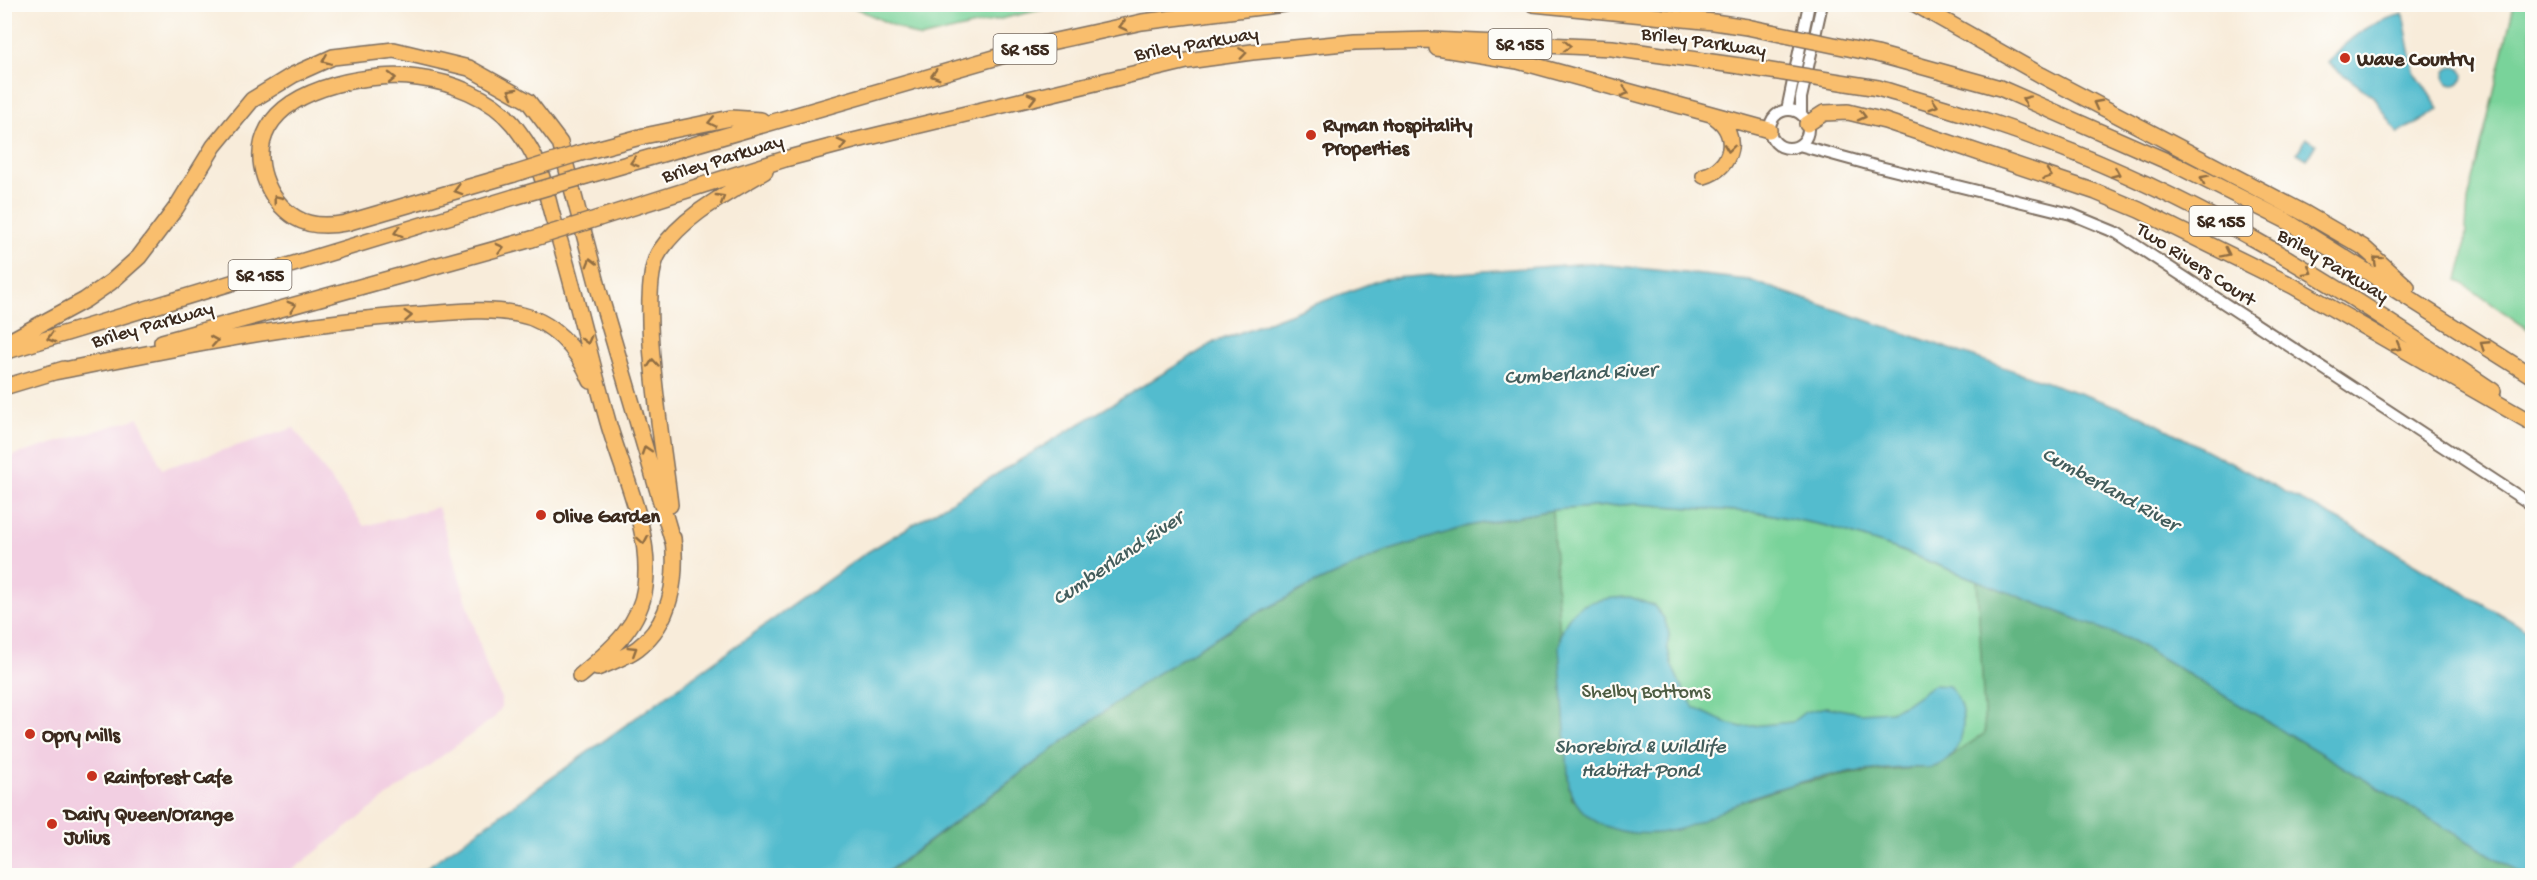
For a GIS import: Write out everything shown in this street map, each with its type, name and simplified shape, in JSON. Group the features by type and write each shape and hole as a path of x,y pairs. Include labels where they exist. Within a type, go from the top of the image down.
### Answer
{"highway":[{"name":"Briley Parkway","path":"4,352 770,121 1047,43 1142,22 1285,4"},
{"name":"Briley Parkway","path":"1533,4 1747,27 1877,54 2000,88 2178,166 2285,220 2532,376"},
{"path":"1915,4 2042,75 2363,247 2436,314"},
{"name":"Briley Parkway","path":"4,387 532,239 786,159 1187,61 1355,42 1431,40 1612,48 1740,66 1878,87 1992,123 2122,175 2223,222 2306,269 2532,417"},
{"path":"1299,47 1431,48 1496,58 1769,130"},
{"path":"4,344 85,300 111,282 139,257 176,208 214,146 252,100 293,75 333,57 394,50 469,68 528,101 560,143 601,298 674,546"},
{"path":"770,121 731,118 644,136 577,154 514,174 346,223 328,226 297,219 279,203 268,189 262,169 262,150 267,129 281,111 303,96 340,84 369,78 416,77 450,84 482,99 511,122 534,155 561,245 608,423 644,540 645,590 630,628 616,645 580,676 638,648 653,634 668,611 674,570 674,546 652,363 650,326 652,272 658,253 673,234 697,212 786,159"},
{"path":"1805,123 1824,113 1848,112 1896,125 2096,192 2139,210 2293,286 2532,423"},
{"path":"1704,176 1721,167 1730,150 1728,132 1722,122 1713,115"},
{"path":"54,372 292,328 370,318 486,311 518,314 542,322 556,332 576,354 589,376 608,423"},
{"path":"645,590 671,594"}],"street":[{"path":"1787,110 1809,4"},
{"path":"1787,110 1778,113 1773,118 1769,130 1770,136 1779,146 1789,148 1799,145 1805,123 1801,98 1822,4"},
{"path":"1787,110 1805,123 1825,148 1838,154"},
{"name":"Two Rivers Court","path":"1799,145 2071,214 2117,233 2532,505"}],"shaded area":[{"name":"Opry Mills","path":"139,418 162,469 294,428 364,526 438,507 488,671 501,697 501,708 495,717 286,875 5,875 5,458"}],"green space":[{"path":"849,4 1061,5 920,38"},
{"path":"2514,5 2532,5 2532,332 2458,280 2464,256 2468,201"},
{"name":"Shelby Bottoms","path":"1637,504 1763,513 1827,526 1894,548 2133,641 2524,875 883,876 1387,551 1468,526 1552,510"},
{"name":"Shelby Bottoms","path":"1552,510 1569,787 1572,799 1634,832 1649,833 1678,829 1735,804 1790,785 1850,774 1937,766 1985,733 1977,580 2133,641 2524,875 883,876 1148,679 1238,624 1309,586 1387,551 1468,526"}],"water":[{"path":"2403,14 2414,71 2439,109 2398,134 2375,98 2328,63 2352,38 2370,26"},
{"path":"2454,67 2460,70 2463,76 2460,82 2454,85 2448,82 2445,76 2448,70"},
{"path":"2306,138 2316,144 2307,159 2297,153"},
{"name":"Cumberland River","path":"1590,263 1749,280 2134,412 2356,529 2532,633 2532,875 2524,875 2133,641 1894,548 1827,526 1763,513 1637,504 1552,510 1468,526 1387,551 1309,586 1238,624 1148,679 883,875 416,875 866,553 1215,342 1382,279"},
{"name":"Shorebird & Wildlife Habitat Pond","path":"1630,597 1654,606 1664,618 1669,633 1668,649 1672,666 1686,696 1695,708 1726,723 1742,727 1792,722 1805,712 1827,707 1860,713 1891,711 1906,704 1933,685 1949,686 1956,696 1963,717 1963,728 1956,749 1949,758 1935,767 1839,774 1782,787 1676,830 1660,833 1628,832 1598,823 1576,802 1569,787 1559,647 1562,632 1573,612 1592,602"}],"place":[{"name":"Wave Country","path":"2345,58"},
{"name":"Ryman Hospitality Properties","path":"1311,135"},
{"name":"Olive Garden","path":"541,515"},
{"name":"Opry Mills","path":"30,734"},
{"name":"Rainforest Cafe","path":"92,776"},
{"name":"Dairy Queen/Orange Julius","path":"52,824"}]}
